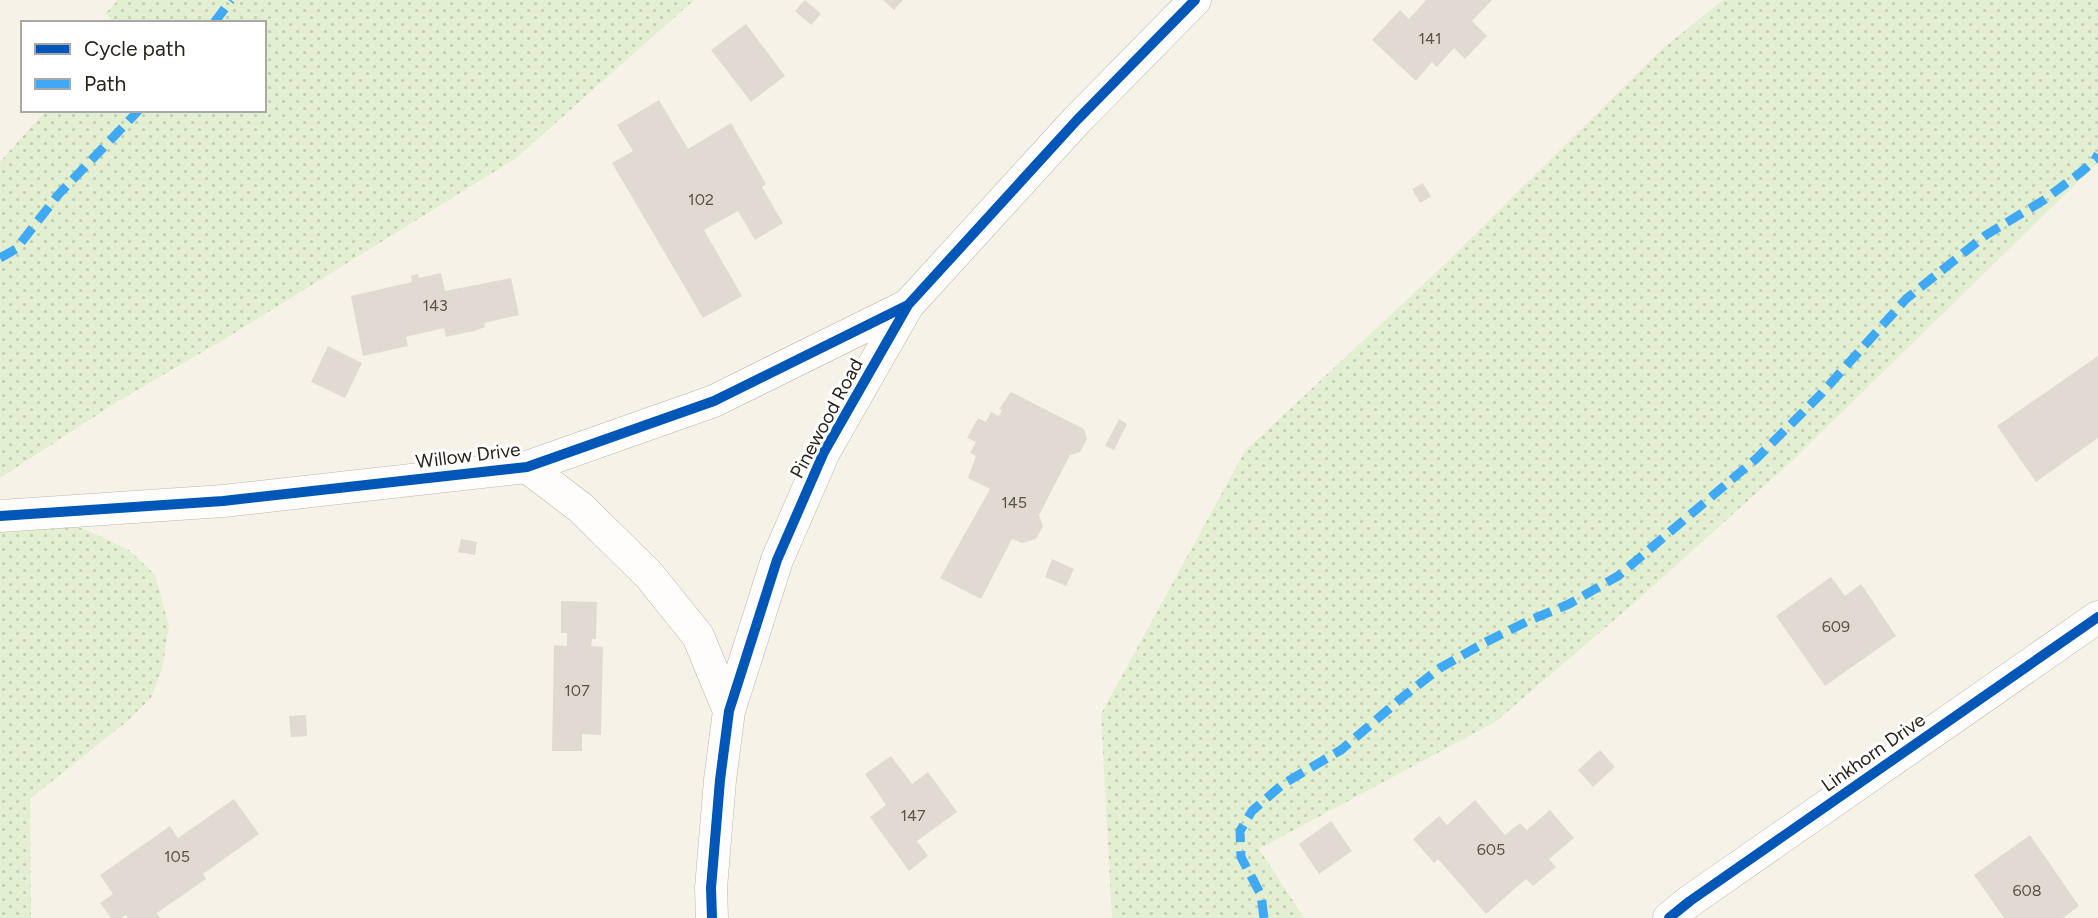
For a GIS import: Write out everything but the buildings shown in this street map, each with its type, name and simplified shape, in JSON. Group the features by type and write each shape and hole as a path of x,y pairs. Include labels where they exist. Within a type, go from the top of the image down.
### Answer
{"street":[{"name":"Pinewood Road","path":"712,918 711,888 729,711 782,548 824,452 908,305 1077,120 1195,0"},
{"name":"Willow Drive","path":"0,516 223,501 527,467 714,401 908,305"},
{"path":"527,467 581,508 649,575 698,636 729,711"},
{"name":"Linkhorn Drive","path":"1669,918 2098,617"}],"green space":[{"path":"118,0 694,0 515,159 223,340 120,400 0,478 0,162 44,112 266,112 266,21 114,21 105,14"},
{"path":"1723,0 2098,0 2098,162 1793,460 1633,604 1495,722 1259,849 1304,918 1112,918 1101,714 1245,451 1444,265 1661,50"},
{"path":"0,500 89,531 129,550 155,575 169,626 162,669 151,698 126,722 30,799 31,918 0,918"}],"marked path":[{"path":"215,21 231,0"},
{"path":"0,258 16,249 58,195 137,112"},
{"path":"1264,918 1261,895 1241,857 1240,831 1252,811 1283,784 1341,750 1440,668 1528,621 1569,604 1618,576 1757,458 1821,394 1906,299 1986,235 2044,200 2080,173 2098,154"}],"cycle path":[{"path":"712,918 711,888 729,711 777,560 824,452 908,305 1077,120 1195,0"},
{"path":"0,516 223,501 527,467 714,401 908,305"},
{"path":"1669,918 2098,617"}]}
